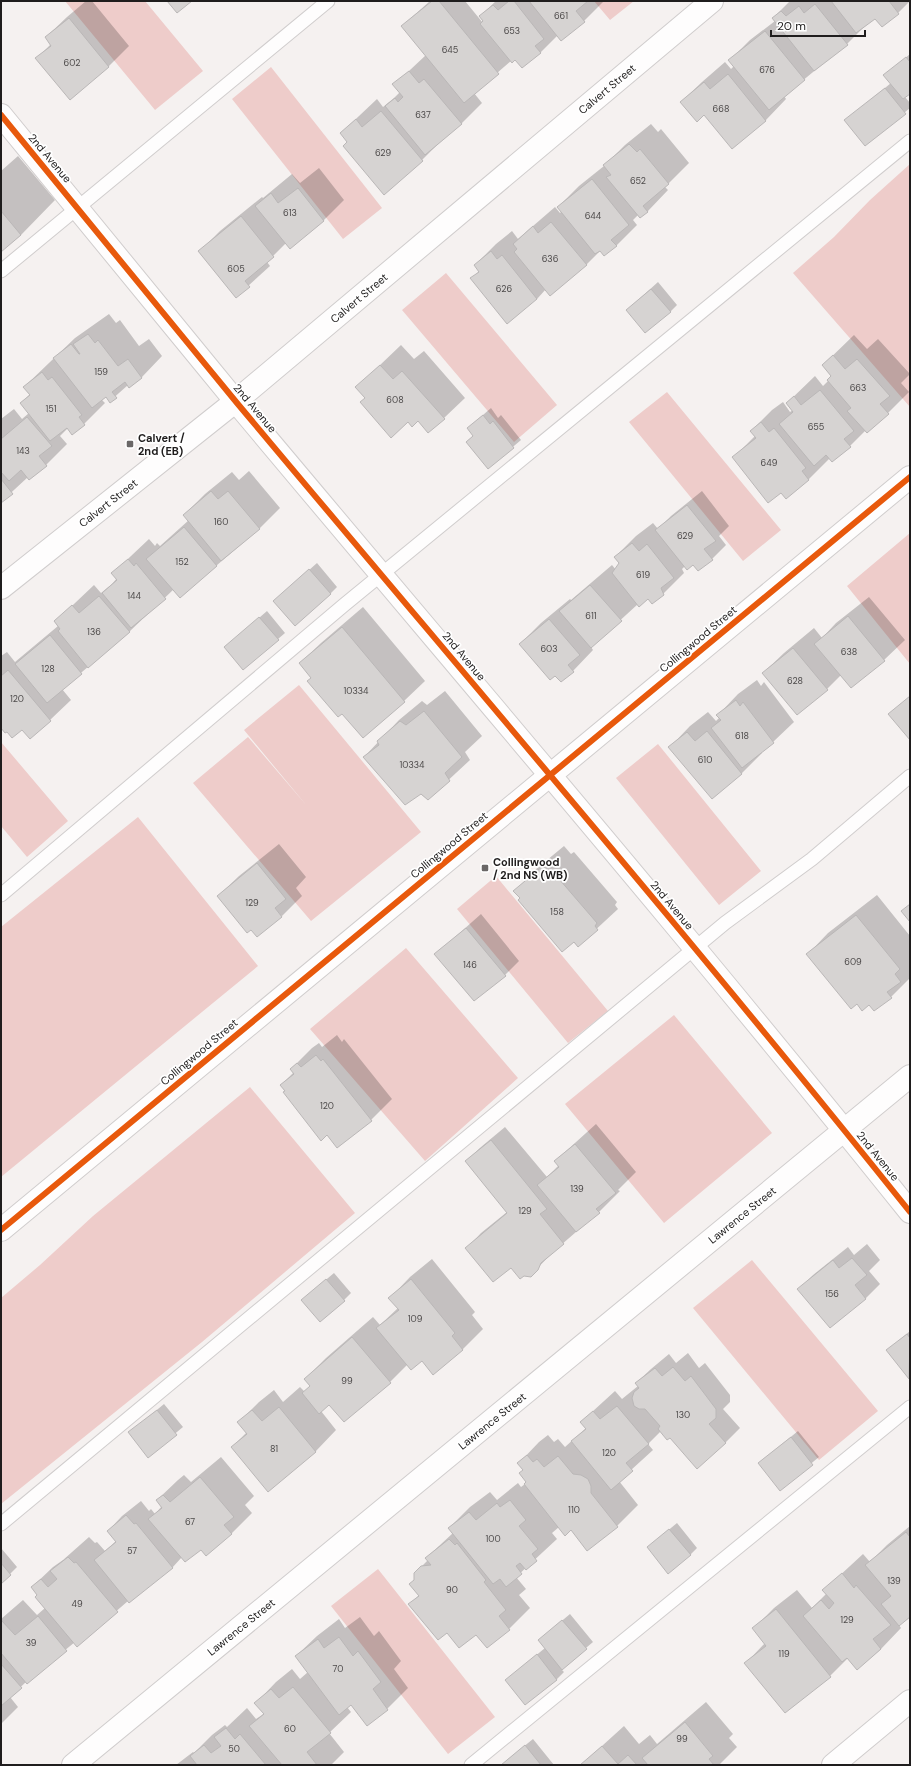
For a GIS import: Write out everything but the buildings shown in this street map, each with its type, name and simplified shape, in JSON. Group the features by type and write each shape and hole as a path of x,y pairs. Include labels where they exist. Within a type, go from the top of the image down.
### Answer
{"street":[{"name":"Calvert Street","path":"1,588 236,401 712,1"},
{"name":"2nd Avenue","path":"1,115 236,401 550,774 845,1131 910,1212"},
{"name":"Collingwood Street","path":"1,1230 910,477"},
{"name":"Lawrence Street","path":"73,1765 910,1076"},
{"path":"833,1765 910,1701"}],"lane":[{"path":"1,271 328,1"},
{"path":"1,895 382,574 910,141"},
{"path":"1,1524 725,923 812,859 910,776"},
{"path":"471,1765 910,1407"}],"shaded area":[{"path":"65,1 145,1 203,71 155,110"},
{"path":"594,1 634,1 610,20"},
{"path":"271,67 382,208 343,239 232,99"},
{"path":"910,164 910,407 793,273 834,237 870,200"},
{"path":"446,273 557,405 514,442 402,310"},
{"path":"667,392 781,530 743,561 629,422"},
{"path":"910,533 910,664 847,586"},
{"path":"299,685 421,832 311,921 193,783 248,737 307,806 244,730"},
{"path":"1,742 68,821 27,857 1,826"},
{"path":"658,744 761,871 719,905 616,778"},
{"path":"138,817 258,966 1,1177 1,927"},
{"path":"496,876 608,1011 568,1043 457,909"},
{"path":"406,948 518,1078 425,1161 310,1029"},
{"path":"674,1015 772,1133 664,1223 565,1104"},
{"path":"250,1087 355,1213 202,1342 1,1504 1,1298 40,1265 93,1216"},
{"path":"752,1260 878,1411 819,1460 693,1308"},
{"path":"378,1569 495,1717 448,1754 331,1606"}],"cycle path":[{"path":"1,115 237,403 744,1008 910,1212"},
{"path":"1,1230 910,477"}],"place":[{"name":"Calvert / 2nd (EB)","path":"130,444"},
{"name":"Collingwood / 2nd NS (WB)","path":"485,868"}]}
